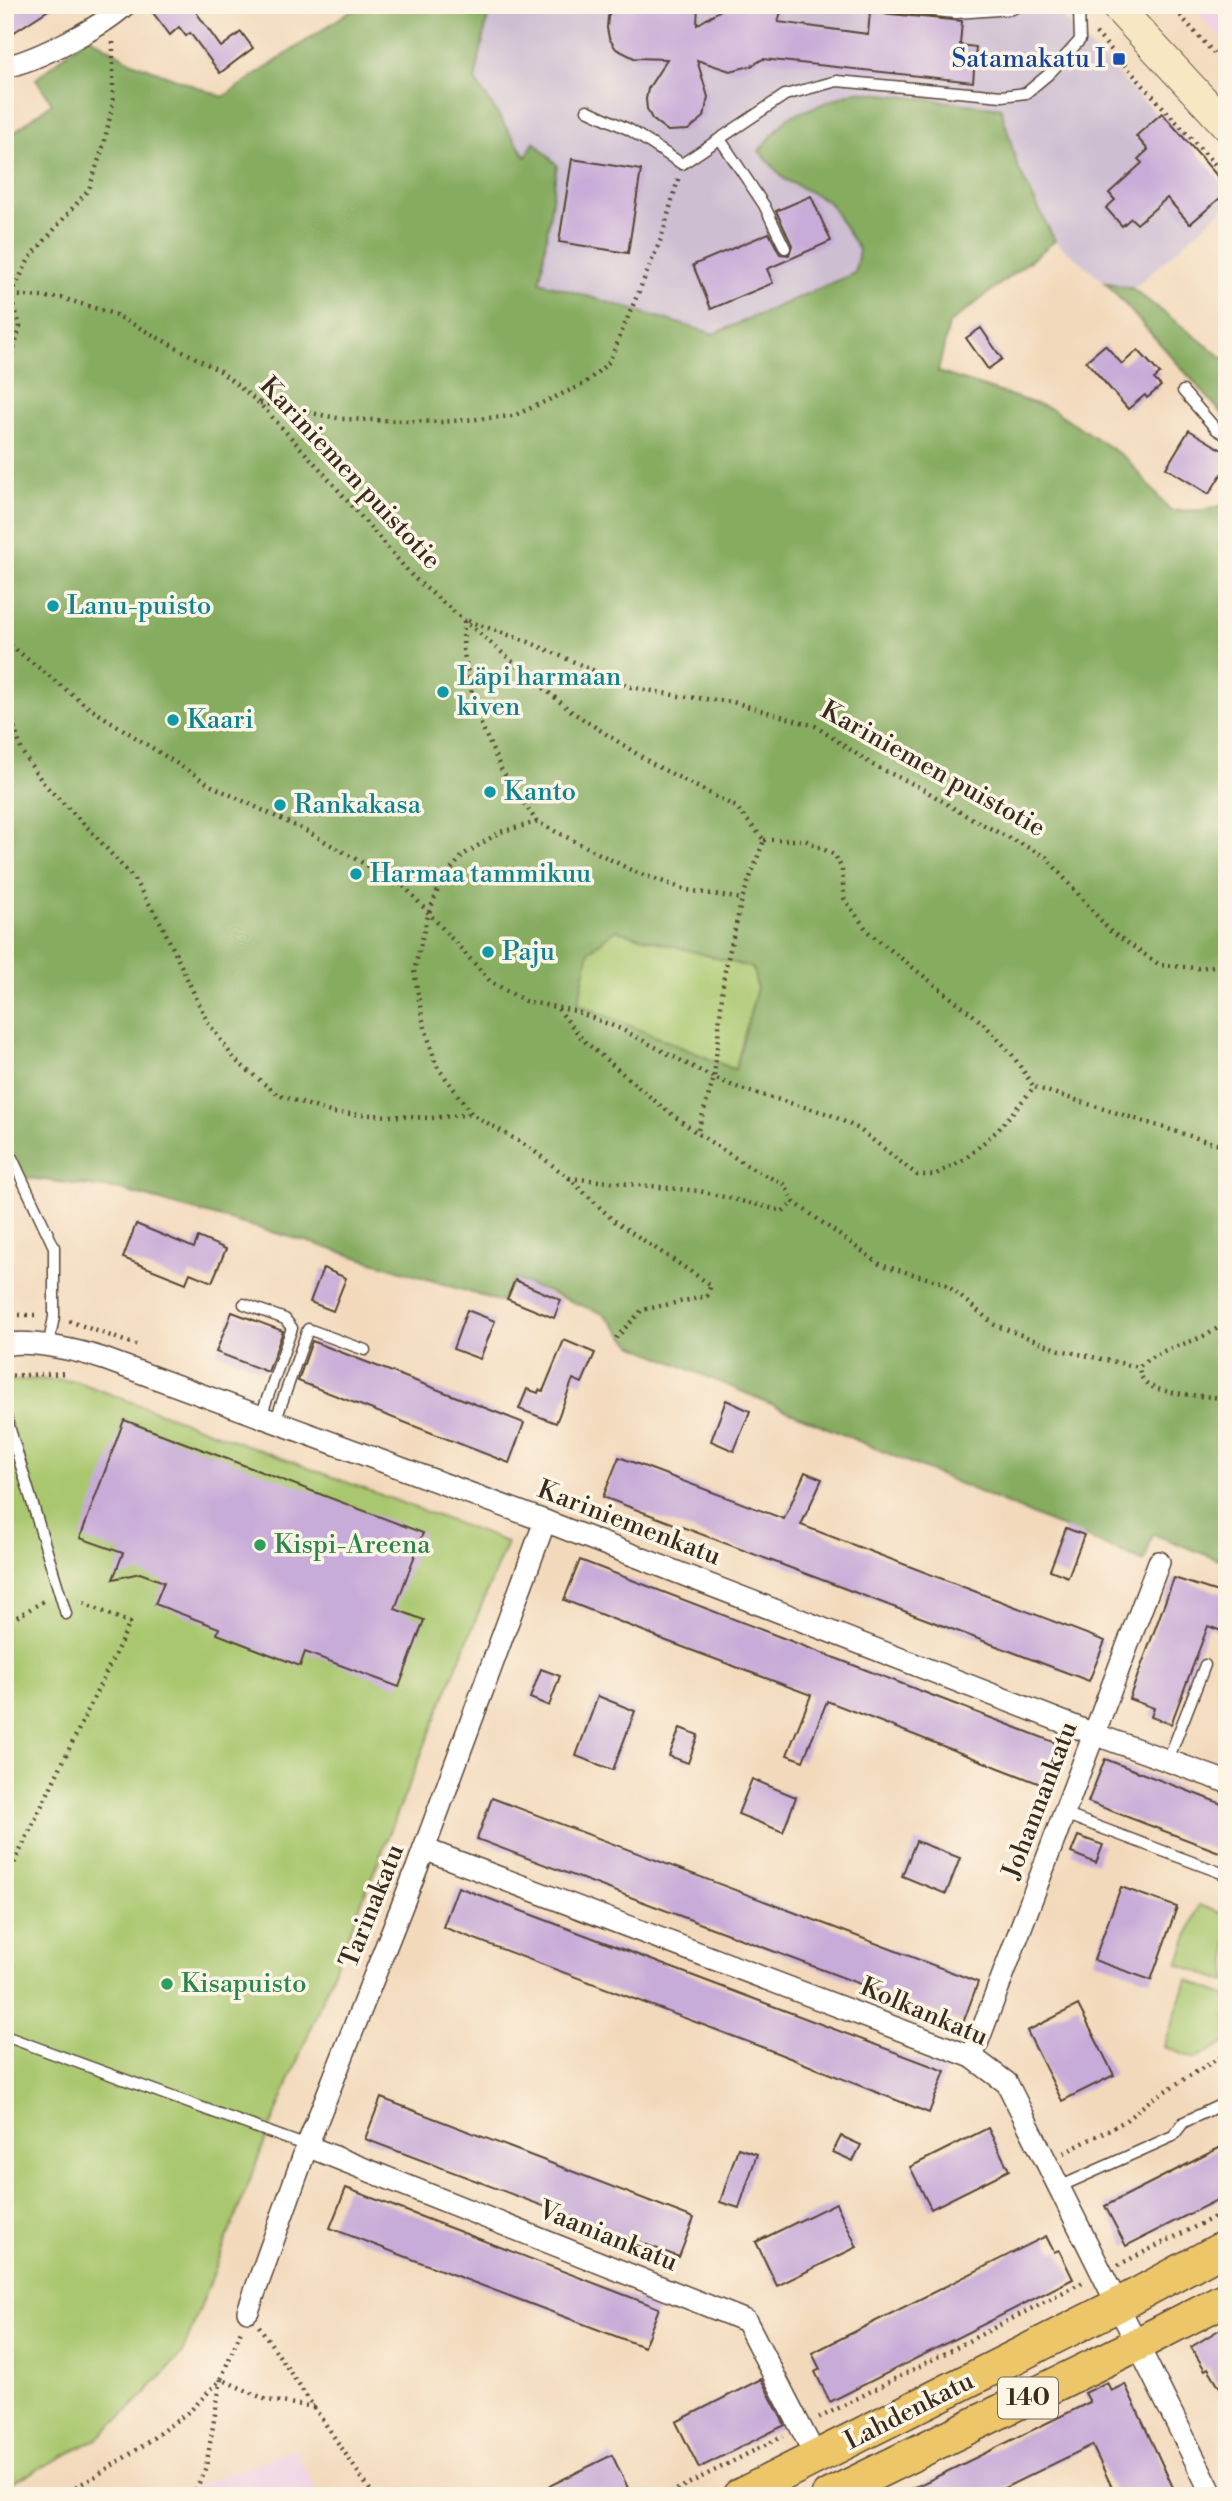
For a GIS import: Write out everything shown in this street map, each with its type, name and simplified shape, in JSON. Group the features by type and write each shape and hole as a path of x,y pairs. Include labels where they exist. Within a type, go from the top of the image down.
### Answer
{"main road":[{"name":"Lahdenkatu","path":"739,2496 1118,2305 1227,2246"},
{"name":"Lahdenkatu","path":"828,2496 1227,2298"}],"street":[{"path":"1115,5 1227,126"},
{"path":"5,67 25,62 121,9"},
{"name":"Kariniemenkatu","path":"5,1345 12,1343 48,1347 104,1359 545,1521 1094,1734 1227,1782"},
{"name":"Tarinakatu","path":"248,2311 307,2146 424,1849 545,1521"},
{"name":"Johannankatu","path":"972,2057 1159,1562"},
{"name":"Kolkankatu","path":"424,1849 972,2057 1007,2083 1213,2496"},
{"name":"Vaaniankatu","path":"307,2146 746,2321 816,2457"}],"lane":[{"path":"873,5 956,13 1012,9 1020,5"},
{"path":"587,110 630,130 682,164 786,95 837,81 1002,96 1026,93 1050,73 1080,40 1082,8"},
{"path":"720,139 764,205 785,248"},
{"path":"1183,391 1216,429 1227,436"},
{"path":"5,1143 54,1247 54,1317 48,1347"},
{"path":"244,1304 285,1319 292,1328 268,1419"},
{"path":"268,1419 308,1329 365,1350"},
{"path":"5,1413 66,1614"},
{"path":"1168,1760 1205,1665"},
{"path":"1064,1814 1227,1875"},
{"path":"5,2036 307,2146"},
{"path":"1059,2187 1174,2136 1184,2122 1227,2102"}],"path":[{"path":"1171,5 1227,68"},
{"path":"1082,8 1102,40 1227,178"},
{"path":"5,382 20,326 8,295 29,260 89,189 104,144 113,103 121,9"},
{"path":"259,403 342,419 441,422 513,416 584,384 609,362 661,239 682,164"},
{"name":"Kariniemen puistotie","path":"8,295 62,298 114,313 220,370 259,403 413,577 572,712 651,763 736,807 764,840"},
{"path":"464,620 463,649 476,713 502,771 537,822 635,872 687,890 742,899"},
{"name":"Kariniemen puistotie","path":"464,620 529,642 631,687 733,702 815,726 873,765 923,789 963,814 1046,857 1110,931 1160,965 1198,968 1227,964"},
{"path":"5,641 88,707 212,786 310,833 405,887 491,982 525,1001 575,1011 621,1028 741,1089 829,1114 859,1129 917,1175 934,1175 965,1158 998,1130 1034,1087"},
{"path":"5,672 14,726 22,752 44,785 90,830 133,878 161,923 207,1021 235,1060 278,1096 333,1113 432,1118 472,1114"},
{"path":"537,822 500,832 463,855 441,882 428,915 414,971 422,1017 436,1065 472,1114 530,1148 569,1178 613,1220 711,1285 707,1296 642,1310 616,1338"},
{"path":"696,1133 715,1078 724,975 742,899 764,840 805,840 835,855 842,869 844,898 868,932 983,1023 1011,1053 1034,1087 1219,1145 1227,1152"},
{"path":"558,1008 583,1040 636,1086 696,1133 754,1170 784,1184 794,1202 881,1265 944,1283 995,1325 1060,1350 1139,1367"},
{"path":"569,1178 699,1191 783,1212 794,1202"},
{"path":"1227,1319 1218,1330 1149,1356 1139,1367 1140,1377 1151,1387 1227,1398"},
{"path":"5,1624 59,1592 130,1623 5,1882"},
{"path":"1047,2161 1125,2121 1175,2084 1227,2053"},
{"path":"664,2496 1227,2211"},
{"path":"193,2496 206,2467 221,2379 248,2311"},
{"path":"248,2311 374,2496"},
{"path":"221,2379 267,2400 315,2407"},
{"path":"57,2496 91,2479 141,2447 192,2409 221,2379"}],"shaded area":[{"path":"490,5 1054,5 1072,28 1227,187 1227,205 1133,289 1105,282 1055,241 1018,168 1001,108 784,179 828,201 859,250 854,273 714,334 540,282 557,165 534,142 526,158 475,80"},
{"path":"1192,5 1227,5 1227,46"},
{"path":"294,2448 319,2496 171,2496"}],"green space":[{"path":"355,5 490,5 475,80 526,157 534,142 557,165 540,282 714,334 855,273 859,250 828,201 784,179 759,151 788,117 856,91 1001,108 1018,168 1055,241 949,324 938,372 1052,409 1127,459 1170,511 1203,510 1227,504 1227,1563 1153,1534 1144,1562 632,1345 604,1314 514,1279 501,1302 312,1243 121,1190 5,1175 5,123 13,133 52,103 36,79 88,36 132,62 223,97","holes":["615,930 753,968 757,988 735,1070 578,1004 589,951"]},
{"path":"1105,282 1133,289 1227,361 1227,419"},
{"path":"615,929 753,968 757,988 736,1070 577,1004 589,951"},
{"name":"Kisapuisto","path":"34,1379 75,1381 507,1542 182,2354 139,2400 97,2439 5,2486 5,1382"},
{"path":"1199,1905 1227,1915 1227,1982 1178,1964"},
{"path":"1187,1980 1227,1996 1227,2042 1194,2059 1164,2047"}],"building":[{"path":"5,5 56,5 5,38"},
{"path":"147,5 191,5 221,47 241,32 253,48 220,73 190,33 186,36 179,27 170,35"},
{"path":"613,5 698,5 697,25 732,6 749,8 749,5 783,5 778,22 868,34 870,12 962,21 960,45 976,47 973,82 763,59 751,66 730,71 697,60 708,97 704,117 688,130 668,131 652,119 646,99 648,89 667,59 634,58 616,49 609,38 607,28"},
{"path":"1162,113 1227,187 1227,192 1190,224 1167,198 1137,224 1131,218 1122,226 1106,208 1115,200 1109,193 1142,163 1138,159 1148,150 1136,136"},
{"path":"572,159 641,170 628,253 559,242"},
{"path":"811,196 831,241 767,269 773,283 711,309 693,265 769,233 780,254 789,255 792,245 776,211"},
{"path":"981,328 1002,359 988,369 966,338"},
{"path":"1105,345 1122,364 1138,350 1160,374 1154,379 1161,386 1128,409 1086,361"},
{"path":"1189,430 1227,453 1227,465 1209,494 1166,468"},
{"path":"136,1224 194,1248 198,1237 226,1249 212,1282 190,1273 186,1283 123,1258"},
{"path":"323,1268 346,1278 333,1311 310,1302"},
{"path":"515,1280 561,1300 554,1318 507,1299"},
{"path":"467,1310 495,1321 480,1359 453,1349"},
{"path":"232,1312 283,1331 268,1372 216,1352"},
{"path":"564,1340 595,1353 582,1383 573,1379 556,1423 519,1409 527,1389 538,1393 539,1390 543,1391"},
{"path":"312,1341 524,1423 509,1463 298,1381"},
{"path":"726,1400 750,1411 734,1451 711,1441"},
{"name":"Kispi-Areena","path":"124,1420 423,1533 395,1609 424,1620 399,1687 305,1652 300,1666 217,1634 219,1628 155,1604 164,1582 140,1573 113,1579 123,1553 80,1538"},
{"path":"619,1457 784,1519 805,1472 822,1479 801,1525 1105,1641 1089,1681 603,1497"},
{"path":"1066,1528 1084,1535 1068,1577 1050,1570"},
{"path":"580,1560 1059,1744 1043,1785 827,1701 803,1761 787,1755 811,1695 564,1600"},
{"path":"1174,1578 1227,1595 1227,1633 1208,1626 1171,1724 1151,1717 1154,1708 1129,1699"},
{"path":"541,1669 560,1676 549,1706 530,1698"},
{"path":"598,1696 635,1711 613,1770 576,1756"},
{"path":"680,1728 698,1735 688,1763 669,1756"},
{"path":"1105,1759 1227,1806 1227,1855 1088,1802"},
{"path":"752,1779 796,1797 783,1832 738,1814"},
{"path":"492,1798 978,1982 963,2023 477,1839"},
{"path":"1078,1836 1103,1845 1096,1863 1071,1853"},
{"path":"916,1841 960,1858 946,1894 902,1876"},
{"path":"458,1887 945,2071 929,2113 443,1927"},
{"path":"1121,1887 1177,1907 1151,1980 1094,1960"},
{"path":"1078,2005 1114,2075 1062,2101 1027,2031"},
{"path":"381,2098 694,2218 679,2257 365,2139"},
{"path":"988,2128 1009,2170 931,2209 910,2167"},
{"path":"841,2136 861,2145 853,2161 833,2152"},
{"path":"1227,2144 1227,2195 1126,2246 1105,2206"},
{"path":"738,2148 757,2154 739,2208 720,2202"},
{"path":"346,2188 659,2308 644,2347 330,2228"},
{"path":"836,2203 857,2247 777,2286 756,2242"},
{"path":"1046,2236 1054,2252 1059,2250 1073,2279 830,2402 815,2372 820,2369 812,2353"},
{"path":"1227,2325 1227,2399 1191,2347"},
{"path":"761,2379 785,2425 699,2468 676,2422"},
{"path":"1107,2382 1111,2391 1125,2384 1177,2496 1116,2496 1092,2445 988,2496 897,2496 1090,2402 1085,2393"},
{"path":"612,2455 632,2496 529,2496"}],"place":[{"name":"Satamakatu I","path":"1119,59"},
{"name":"Lanu-puisto","path":"53,606"},
{"name":"Läpi harmaan kiven","path":"443,692"},
{"name":"Kaari","path":"173,720"},
{"name":"Kanto","path":"490,792"},
{"name":"Rankakasa","path":"280,805"},
{"name":"Harmaa tammikuu","path":"356,874"},
{"name":"Paju","path":"488,952"},
{"name":"Kispi-Areena","path":"260,1545"},
{"name":"Kisapuisto","path":"167,1984"}]}
